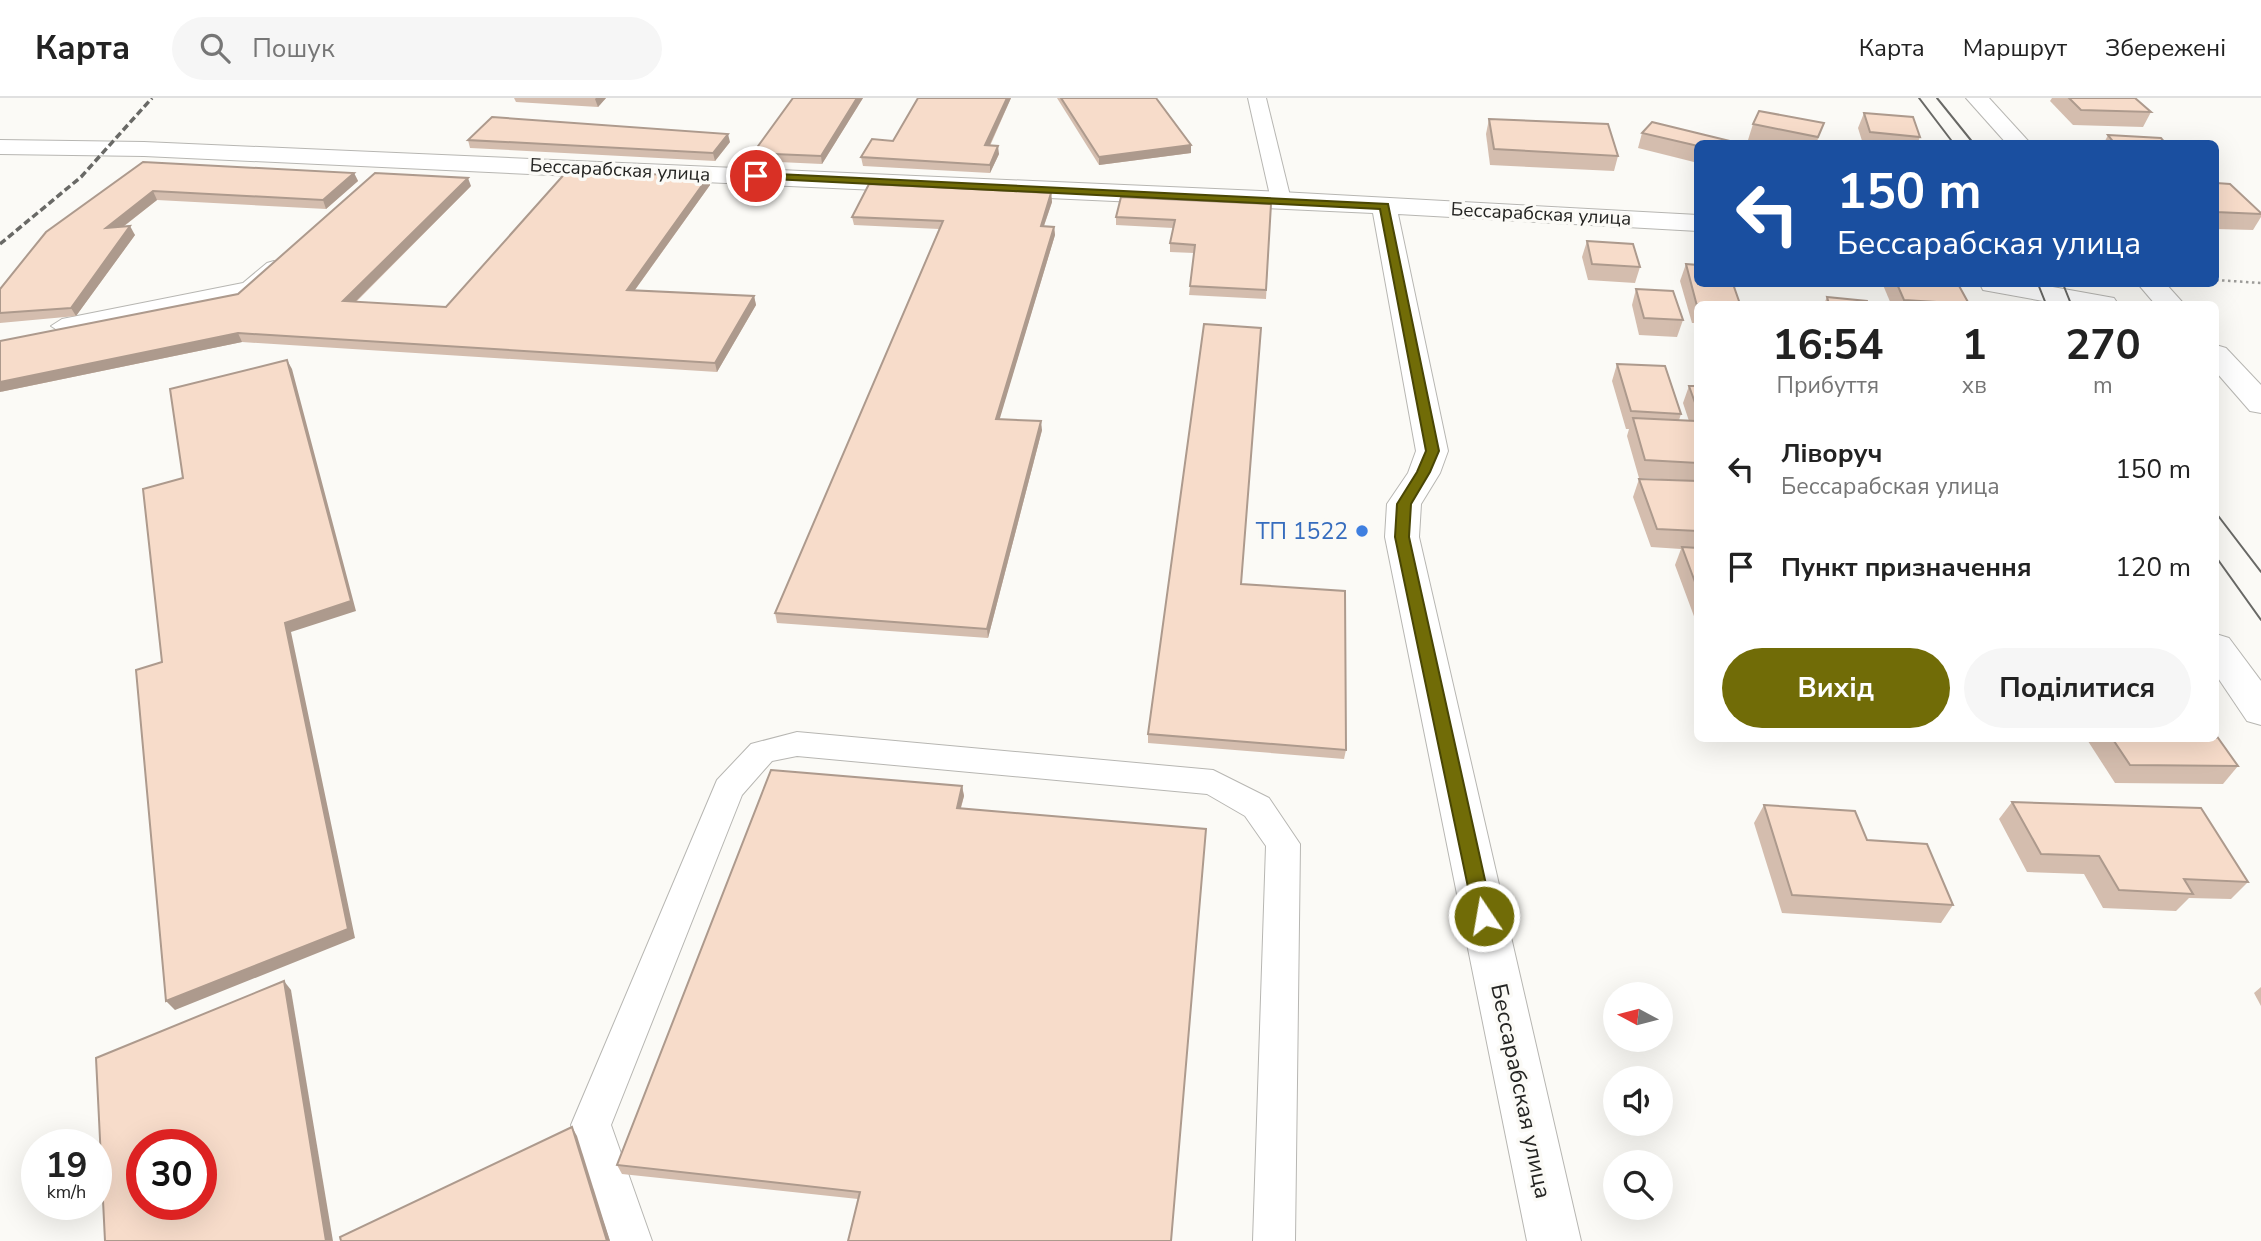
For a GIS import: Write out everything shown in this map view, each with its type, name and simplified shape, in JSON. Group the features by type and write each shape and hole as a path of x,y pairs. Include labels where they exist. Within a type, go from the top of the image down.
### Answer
{"street":[{"path":"1977,98 2016,140"},
{"name":"Бессарабская улица","path":"0,147 144,149 396,160 1281,200 1694,223"},
{"name":"Бессарабская улица","path":"1384,206 1432,451 1424,472 1404,504 1402,537 1554,1241"},
{"path":"2010,287 2087,301"},
{"path":"2154,287 2167,301"},
{"path":"2219,357 2261,404"},
{"path":"2219,651 2261,710"}],"lane":[{"path":"1257,98 1281,200"},
{"path":"375,178 396,160"},
{"path":"62,326 250,288 292,251"},
{"path":"631,1241 591,1125 728,789 762,751 797,744 1213,782 1257,807 1283,844 1274,1241"}],"path":[{"path":"2219,280 2261,284"}],"building":[{"path":"793,98 857,98 821,156 753,153"},
{"path":"918,98 1007,98 985,145 998,146 990,165 861,157 872,139 893,141"},
{"path":"1061,98 1156,98 1191,145 1099,157"},
{"path":"2069,98 2135,98 2151,112 2081,110"},
{"path":"1759,111 1824,123 1818,137 1753,124"},
{"path":"1864,113 1913,117 1920,137 1870,132"},
{"path":"492,117 728,134 713,153 468,140"},
{"path":"1489,119 1608,124 1618,156 1494,149"},
{"path":"1652,122 1726,140 1694,140 1694,145 1642,133"},
{"path":"2108,135 2163,140 2112,140"},
{"path":"143,162 354,173 323,200 153,191 106,228 130,226 71,308 0,313 0,289 46,232"},
{"path":"568,170 708,177 627,290 754,296 715,363 238,333 0,382 0,341 238,294 375,173 468,178 343,301 446,307"},
{"path":"2219,183 2230,184 2261,214 2219,212"},
{"path":"869,184 1051,193 1041,226 1054,227 996,419 1041,421 987,629 775,613 943,221 852,217"},
{"path":"1121,197 1271,204 1266,290 1190,286 1195,245 1170,243 1175,220 1116,217"},
{"path":"1587,241 1633,244 1640,267 1592,264"},
{"path":"1686,264 1694,265 1694,287 1734,287 1739,301 1696,301"},
{"path":"1898,287 1960,287 1967,301 1920,301 1904,300"},
{"path":"1636,289 1673,291 1683,320 1644,318"},
{"path":"1827,297 1867,301 1828,301"},
{"path":"1204,324 1261,328 1241,584 1345,591 1346,750 1148,734"},
{"path":"287,360 351,601 285,623 348,929 166,1001 136,670 162,662 143,489 183,478 170,389"},
{"path":"1617,364 1665,366 1681,414 1631,411"},
{"path":"1689,386 1694,386 1694,400"},
{"path":"1633,418 1694,421 1694,463 1645,460"},
{"path":"1639,479 1694,481 1694,531 1657,529"},
{"path":"1682,547 1694,548 1694,579"},
{"path":"2219,739 2238,766 2130,765 2115,742 2219,742"},
{"path":"771,770 962,786 957,808 1206,829 1171,1241 848,1241 860,1192 617,1165"},
{"path":"2012,802 2201,808 2248,882 2184,879 2193,894 2119,890 2099,856 2041,854"},
{"path":"1764,805 1855,811 1867,840 1927,844 1953,905 1792,895"},
{"path":"284,981 326,1241 105,1241 104,1220 112,1220 112,1129 99,1129 96,1058"},
{"path":"572,1127 607,1241 341,1241 340,1237"}],"tram line":[{"path":"1919,98 1951,140"},
{"path":"1937,98 1971,140"},
{"path":"2039,287 2045,301"},
{"path":"2064,287 2070,301"},
{"path":"2219,517 2261,572"},
{"path":"2219,561 2261,620"}],"railway":[{"path":"0,244 81,177 152,98"}],"place":[{"name":"ТП 1522","path":"1362,531"}],"route":[{"path":"756,176 1384,206 1432,451 1424,472 1404,504 1402,537 1484,916"}]}
